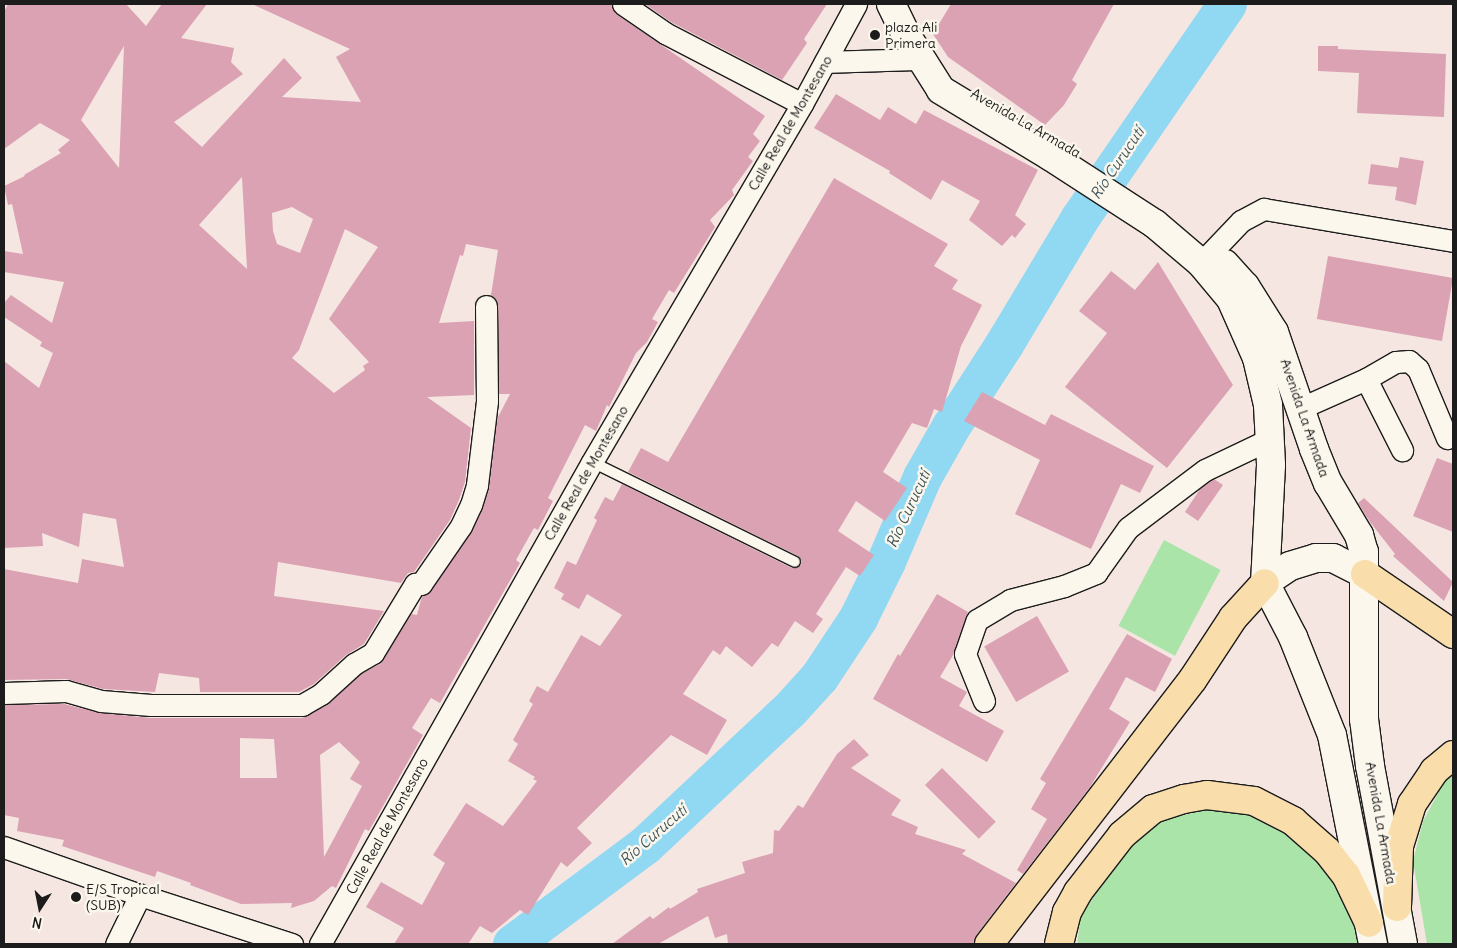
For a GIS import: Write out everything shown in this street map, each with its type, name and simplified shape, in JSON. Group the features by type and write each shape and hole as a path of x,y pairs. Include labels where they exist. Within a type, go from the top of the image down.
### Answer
{"main road":[{"name":"Avenida La Armada","path":"891,4 922,59 1160,217 1206,257 1245,286 1274,332 1314,449 1328,483 1359,535 1364,552 1362,665 1364,719 1370,766 1404,944"},
{"name":"Avenida La Armada","path":"1206,257 1246,328 1264,383 1270,439 1265,583 1293,636 1332,734 1371,934"},
{"path":"989,944 1193,679 1233,618 1265,583 1290,566 1316,558 1333,558 1365,574 1453,634"},
{"path":"1396,907 1399,846 1407,818 1422,786 1434,770 1453,755"},
{"path":"1059,944 1067,912 1078,892 1122,835 1153,809 1184,798 1207,794 1254,801 1293,822 1327,851 1346,875 1371,934"}],"street":[{"path":"623,4 665,32 802,104"},
{"name":"Calle Real de Montesano","path":"320,944 592,462 802,104 856,4"},
{"path":"825,62 922,59"},
{"path":"1206,257 1241,221 1264,209 1453,241 1453,235"},
{"path":"4,693 66,691 101,701 151,705 302,705 321,694 354,664 373,653 415,584 420,584 461,526 471,505 477,484 487,401 486,306"},
{"path":"1300,408 1366,379 1396,362 1409,361 1418,369 1447,438"},
{"path":"1366,379 1402,450"},
{"path":"984,701 965,654 977,620 1010,600 1064,586 1096,573 1128,528 1205,470 1270,439"},
{"path":"4,847 140,895 292,944"},
{"path":"116,944 140,895"}],"lane":[{"path":"592,462 795,562"}],"green space":[{"path":"1164,540 1221,570 1175,656 1118,626"},
{"path":"1453,773 1453,944 1427,944 1413,861 1423,821 1446,779"},
{"path":"1208,810 1264,814 1313,851 1353,917 1359,944 1077,944 1081,916 1118,861 1154,821"}],"building":[{"path":"8,4 126,4 146,26 162,4 207,4 181,38 234,48 231,62 243,74 174,122 202,147 284,58 302,78 282,97 361,102 336,57 350,49 252,4 611,4 616,14 765,116 753,134 760,141 748,157 753,161 732,190 734,195 710,220 715,227 674,293 669,290 652,319 658,322 647,342 636,353 609,407 607,405 596,431 585,425 548,498 553,501 538,530 534,528 516,560 520,563 440,703 431,698 412,728 423,735 369,831 365,829 336,888 332,886 314,901 291,908 292,903 241,904 157,871 155,877 62,846 64,840 17,831 19,818 4,815 4,705 64,704 100,713 151,718 302,718 327,705 361,674 380,664 411,614 417,615 422,596 431,591 471,533 489,489 497,419 510,394 499,394 498,306 496,299 491,295 498,250 466,244 463,256 460,255 439,323 474,321 474,395 427,397 471,428 465,482 459,500 450,520 414,572 408,573 401,583 278,562 274,596 384,611 364,644 346,655 314,684 299,692 200,692 199,678 159,673 155,692 103,689 66,679 4,680 4,569 78,583 82,559 124,567 116,519 83,513 79,547 42,533 43,546 4,548 4,361 39,388 53,353 40,346 42,342 4,317 4,303 11,295 52,323 64,282 4,272 4,251 23,254 12,204 8,205 4,186 25,176 61,153 58,150 70,140 40,123 4,149 4,12","holes":["124,46 119,168 81,120","242,177 247,269 199,225","292,207 313,219 300,253 277,244 273,231 272,213","345,229 378,247 329,319 369,362 363,366 365,370 334,393 292,358 299,350","240,738 274,739 277,778 240,778","339,742 360,762 350,779 362,786 324,857 320,755"]},
{"path":"645,4 827,4 804,39 807,43 782,80 671,22"},
{"path":"951,4 1114,4 1072,80 1077,84 1064,105 1045,125 948,57 933,34"},
{"path":"1318,46 1338,46 1338,49 1446,54 1444,117 1357,113 1359,73 1318,71"},
{"path":"836,94 880,120 888,107 916,124 924,110 1038,170 1015,215 1026,224 1015,238 1012,235 1002,246 969,220 980,201 942,180 931,200 889,173 890,171 814,128"},
{"path":"1400,157 1424,161 1416,205 1395,200 1397,187 1368,184 1371,164 1398,168"},
{"path":"834,178 948,244 934,266 958,280 952,289 982,305 961,346 942,412 934,409 927,428 912,423 883,472 907,488 885,521 856,501 838,531 874,555 860,576 846,567 816,614 823,619 813,633 795,621 778,647 772,643 752,667 726,646 720,655 713,650 683,694 727,720 707,755 671,735 577,828 592,843 567,867 561,862 528,915 520,910 492,933 480,926 468,944 394,944 404,928 366,907 381,882 422,905 445,863 433,855 466,803 503,826 537,781 533,779 535,777 508,761 518,744 513,740 533,704 529,701 537,686 548,692 581,635 600,646 622,615 587,594 579,609 561,599 564,594 554,588 567,561 576,565 597,520 594,518 605,497 613,501 622,484 792,568 801,565 802,561 798,556 628,472 641,448 668,462"},
{"path":"1328,256 1453,278 1442,341 1317,319"},
{"path":"1158,262 1233,385 1167,468 1065,387 1107,333 1079,311 1111,271 1135,290"},
{"path":"982,392 1045,425 1051,414 1154,466 1140,493 1121,484 1091,549 1015,514 1040,460 964,421"},
{"path":"1437,458 1453,464 1453,532 1413,516"},
{"path":"1214,479 1223,485 1198,521 1185,512 1200,489"},
{"path":"1364,498 1453,582 1444,601 1393,556 1395,554 1358,503"},
{"path":"937,594 968,612 953,655 940,677 967,692 959,706 1004,731 987,762 873,699 898,654 900,656"},
{"path":"1037,616 1069,671 1016,702 984,646"},
{"path":"1127,634 1172,659 1155,692 1126,677 1109,709 1130,722 1090,787 1023,874 1017,870 1047,819 1031,809 1046,783 1040,779"},
{"path":"854,739 869,755 851,768 901,800 891,815 918,827 915,834 966,850 962,854 1016,883 977,934 974,944 728,944 727,934 715,938 708,916 658,944 612,944 650,916 653,919 669,907 670,909 698,892 697,889 745,873 742,862 773,853 774,830 779,831 798,805 803,808 837,754"},
{"path":"942,768 996,822 979,839 925,785"}],"waterway":[{"name":"Río Curucutí","path":"512,944 645,845 789,710 819,677 858,618 886,561 922,477 951,426 1004,344 1079,219 1227,4"}],"place":[{"name":"plaza Ali Primera","path":"875,35"},
{"name":"E/S Tropical (SUB)","path":"76,897"}]}
